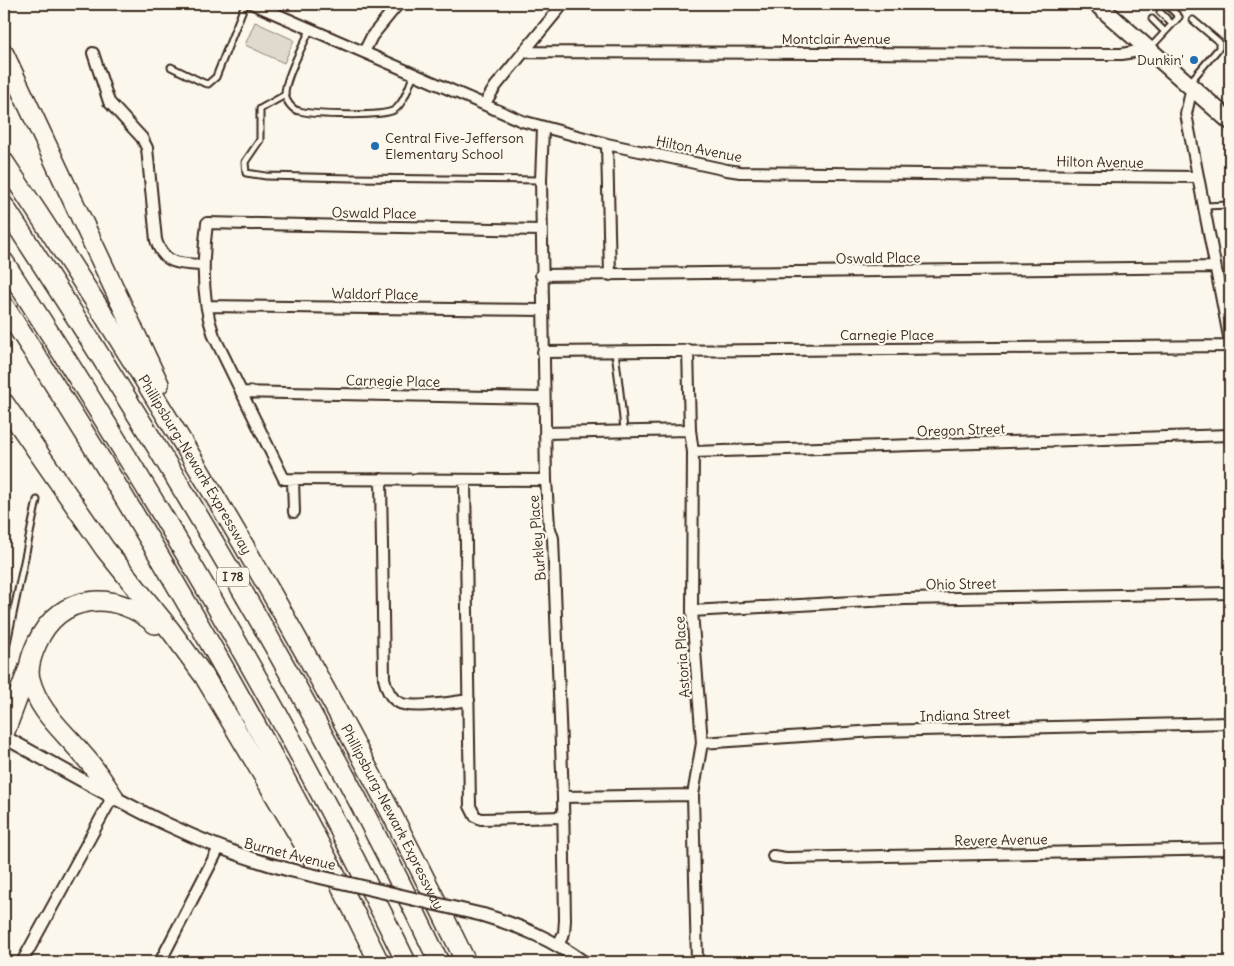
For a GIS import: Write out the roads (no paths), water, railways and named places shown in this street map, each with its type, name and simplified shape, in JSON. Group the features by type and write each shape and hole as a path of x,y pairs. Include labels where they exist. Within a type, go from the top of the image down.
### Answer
{"highway":[{"path":"4,54 202,476"},
{"name":"Phillipsburg-Newark Expressway","path":"4,162 106,318 202,476 329,698 404,838 466,962"},
{"name":"Phillipsburg-Newark Expressway","path":"4,206 119,385 242,592 366,816 439,962"},
{"name":"I 78","path":"4,262 142,480 241,649 338,827 406,962"},
{"path":"4,306 124,497 230,677 376,956"},
{"path":"4,403 105,549 184,649 214,692 318,869 376,956"},
{"path":"4,736 39,639 51,622 72,607 95,601 110,602 131,608 184,649"},
{"path":"28,670 42,708 57,728 84,755 113,796"}],"main road":[{"path":"1098,4 1230,121"}],"street":[{"name":"Hilton Avenue","path":"253,4 310,30 485,103 522,121 607,144 740,172 1198,177"},
{"path":"364,52 372,36 398,4"},
{"path":"485,103 495,87 563,4"},
{"name":"Montclair Avenue","path":"524,52 1122,54 1149,49"},
{"path":"93,53 109,102 142,138 147,148 156,240 159,248 164,256 174,263 202,265 208,321 241,392 289,479 294,512"},
{"path":"1190,86 1186,114 1230,342"},
{"name":"Burkley Place","path":"543,128 541,230 546,480 549,526 553,538 564,817 565,920 564,933 558,944"},
{"path":"607,144 610,275"},
{"name":"Oswald Place","path":"202,265 206,223 541,230"},
{"name":"Oswald Place","path":"542,275 1215,267"},
{"name":"Waldorf Place","path":"207,306 542,310"},
{"name":"Carnegie Place","path":"543,352 1230,346"},
{"name":"Astoria Place","path":"688,350 690,430 693,452 692,611 702,743 694,795 698,962"},
{"name":"Carnegie Place","path":"241,392 544,398"},
{"path":"545,432 690,430"},
{"name":"Oregon Street","path":"693,452 1230,435"},
{"path":"381,478 386,685 393,699 404,705 469,700"},
{"path":"289,479 546,480"},
{"path":"465,480 470,806 475,816 481,818 564,817"},
{"name":"Ohio Street","path":"692,611 905,599 1230,593"},
{"name":"Indiana Street","path":"702,743 875,731 1230,723"},
{"name":"Burnet Avenue","path":"4,736 180,831 219,848 290,870 483,915 515,925 558,944 583,962"},
{"path":"563,797 694,795"},
{"path":"22,962 113,796"},
{"path":"160,962 219,848"},
{"name":"Revere Avenue","path":"773,856 786,858 1230,849"}],"lane":[{"path":"171,67 204,83 213,80 216,77 245,4"},
{"path":"1224,4 1230,9"},
{"path":"1149,49 1179,17 1167,5"},
{"path":"1160,12 1172,24"},
{"path":"1152,19 1165,32"},
{"path":"1190,86 1220,48 1219,42 1194,20"},
{"path":"310,30 287,84 285,95 293,109 300,112 379,115 397,109 414,73"},
{"path":"285,95 260,109 260,140 245,162 246,173 266,176 541,180"},
{"path":"1204,206 1230,205"},
{"path":"615,350 622,399 624,432"},
{"path":"4,657 37,500"}],"place":[{"name":"Dunkin'","path":"1194,60"},
{"name":"Central Five-Jefferson Elementary School","path":"375,146"}]}
